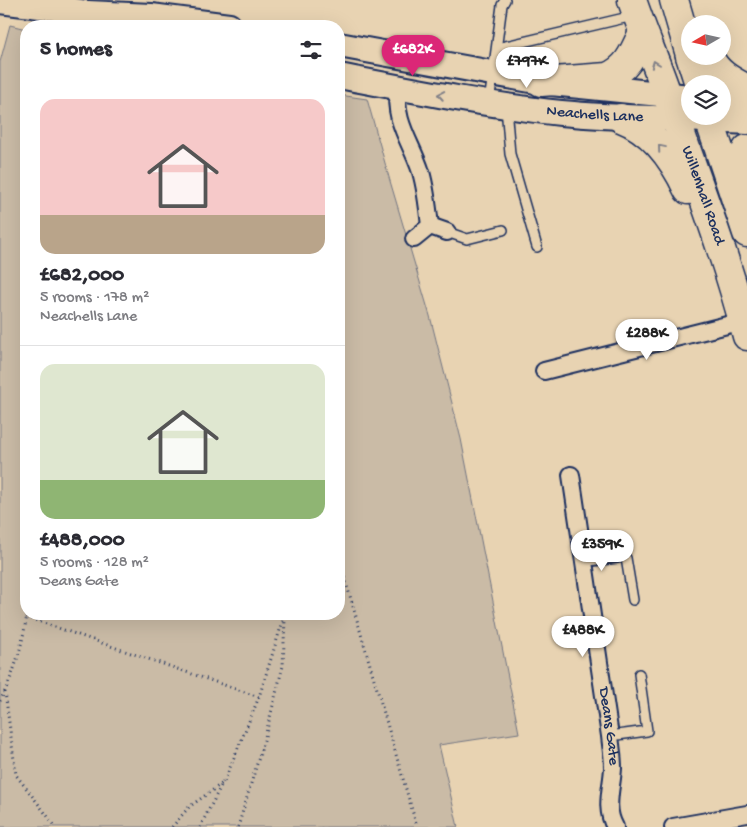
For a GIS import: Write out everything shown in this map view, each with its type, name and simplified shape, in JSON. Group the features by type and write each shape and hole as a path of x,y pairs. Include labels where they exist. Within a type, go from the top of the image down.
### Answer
{"highway":[{"path":"674,0 681,24"},
{"path":"688,0 693,15"},
{"path":"540,82 607,77 616,74 631,60 637,16"},
{"name":"Willenhall Road","path":"637,16 677,104 690,157 742,319"},
{"path":"714,65 728,79 747,89"},
{"path":"621,118 635,123 648,133 670,159 684,182 742,319"},
{"name":"Willenhall Road","path":"716,125 736,200 747,233"},
{"path":"736,200 742,159 747,149"}],"street":[{"path":"0,1 88,13 151,16 178,20"},
{"path":"88,13 106,20"},
{"name":"Neachells Lane","path":"345,45 540,82 677,104"},
{"path":"404,56 396,101 398,116 421,172 430,226"},
{"name":"Neachells Lane","path":"345,77 498,105 621,118 677,104"},
{"path":"731,107 747,103"},
{"path":"731,117 747,122"},
{"path":"430,226 447,232"},
{"path":"414,239 430,226"},
{"path":"544,371 742,319"},
{"name":"Deans Gate","path":"572,475 610,736 613,765 609,799 615,827"},
{"path":"584,558 617,554"},
{"path":"673,827 747,814"}],"lane":[{"path":"505,0 502,5 494,72 498,105 537,247"},
{"path":"497,48 637,16"},
{"path":"447,232 467,239 503,230"},
{"path":"617,554 626,558 633,600"},
{"path":"610,736 648,731 639,674"}],"path":[{"path":"345,579 417,827"},
{"path":"0,701 5,692 23,640 26,620"},
{"path":"41,620 258,696"},
{"path":"200,827 224,782 258,696 283,620"},
{"path":"238,827 265,738 283,666 285,620"},
{"path":"5,692 16,775 56,827"},
{"path":"172,827 189,807 224,782"}],"shaded area":[{"path":"10,25 20,28 20,620 345,620 345,96 367,99 430,316 461,439 519,733 439,745 458,827 0,827 0,62"}]}
